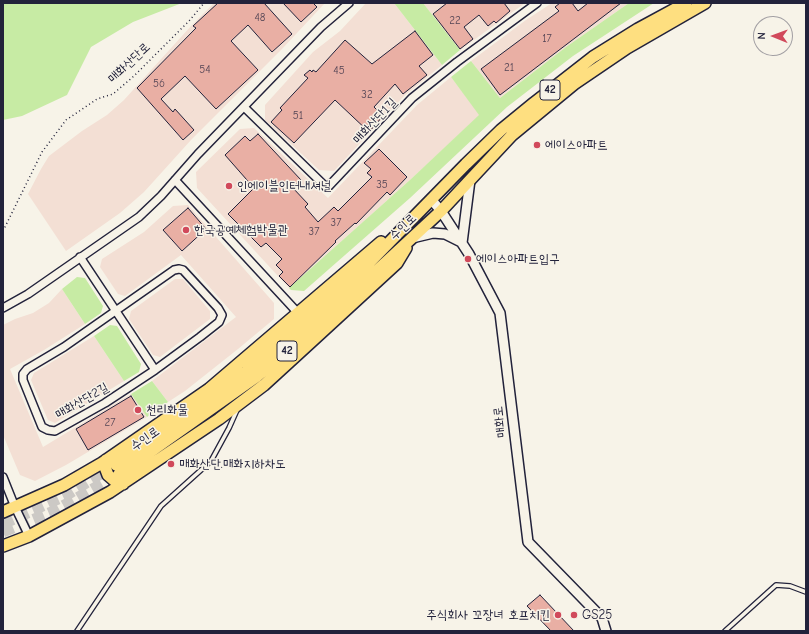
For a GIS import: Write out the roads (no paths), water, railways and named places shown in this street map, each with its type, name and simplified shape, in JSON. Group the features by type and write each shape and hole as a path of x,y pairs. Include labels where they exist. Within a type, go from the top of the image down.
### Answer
{"main road":[{"name":"수인로","path":"116,470 246,372 337,294 501,130 593,57 638,29 686,3"},
{"name":"수인로","path":"116,470 256,378 330,314 441,211 512,135 574,84 627,48 705,3"},
{"path":"3,546 29,536 110,492 116,470 381,242 401,230"},
{"path":"3,512 64,485 116,470 219,419 264,384 397,264 412,238"}],"street":[{"path":"3,308 28,294 139,217 161,196 321,27 348,3"},
{"name":"매화산단1길","path":"244,107 327,188 412,98 457,62 536,3"},
{"path":"175,180 298,313"},
{"path":"412,238 433,234 445,234 462,243 470,180"},
{"name":"매화로","path":"431,199 441,211 462,243 500,313 528,542 602,618 606,631"},
{"path":"80,257 155,370"},
{"name":"매화산단2길","path":"179,269 183,270 218,308 222,315 219,322 200,338 105,403 55,431 42,427 23,380 23,374 27,369 64,347 116,310 174,270 179,269"},
{"path":"3,477 29,536"}],"lane":[{"path":"77,631 161,506 211,461 229,428 240,402"},
{"path":"725,631 776,585 790,586 806,592"}],"tunnel":[{"path":"3,524 67,495 113,466"},
{"path":"3,532 54,511 119,474"}],"place":[{"name":"에이스아파트","path":"537,145"},
{"name":"인에이블인터내셔널","path":"229,186"},
{"name":"한국공예체험박물관","path":"186,230"},
{"name":"에이스아파트입구","path":"468,259"},
{"name":"천리화물","path":"138,410"},
{"name":"매화산단.매화지하차도","path":"171,464"},
{"name":"주식회사 꼬장녀 호프치킨","path":"558,615"},
{"name":"GS25","path":"574,615"}]}
